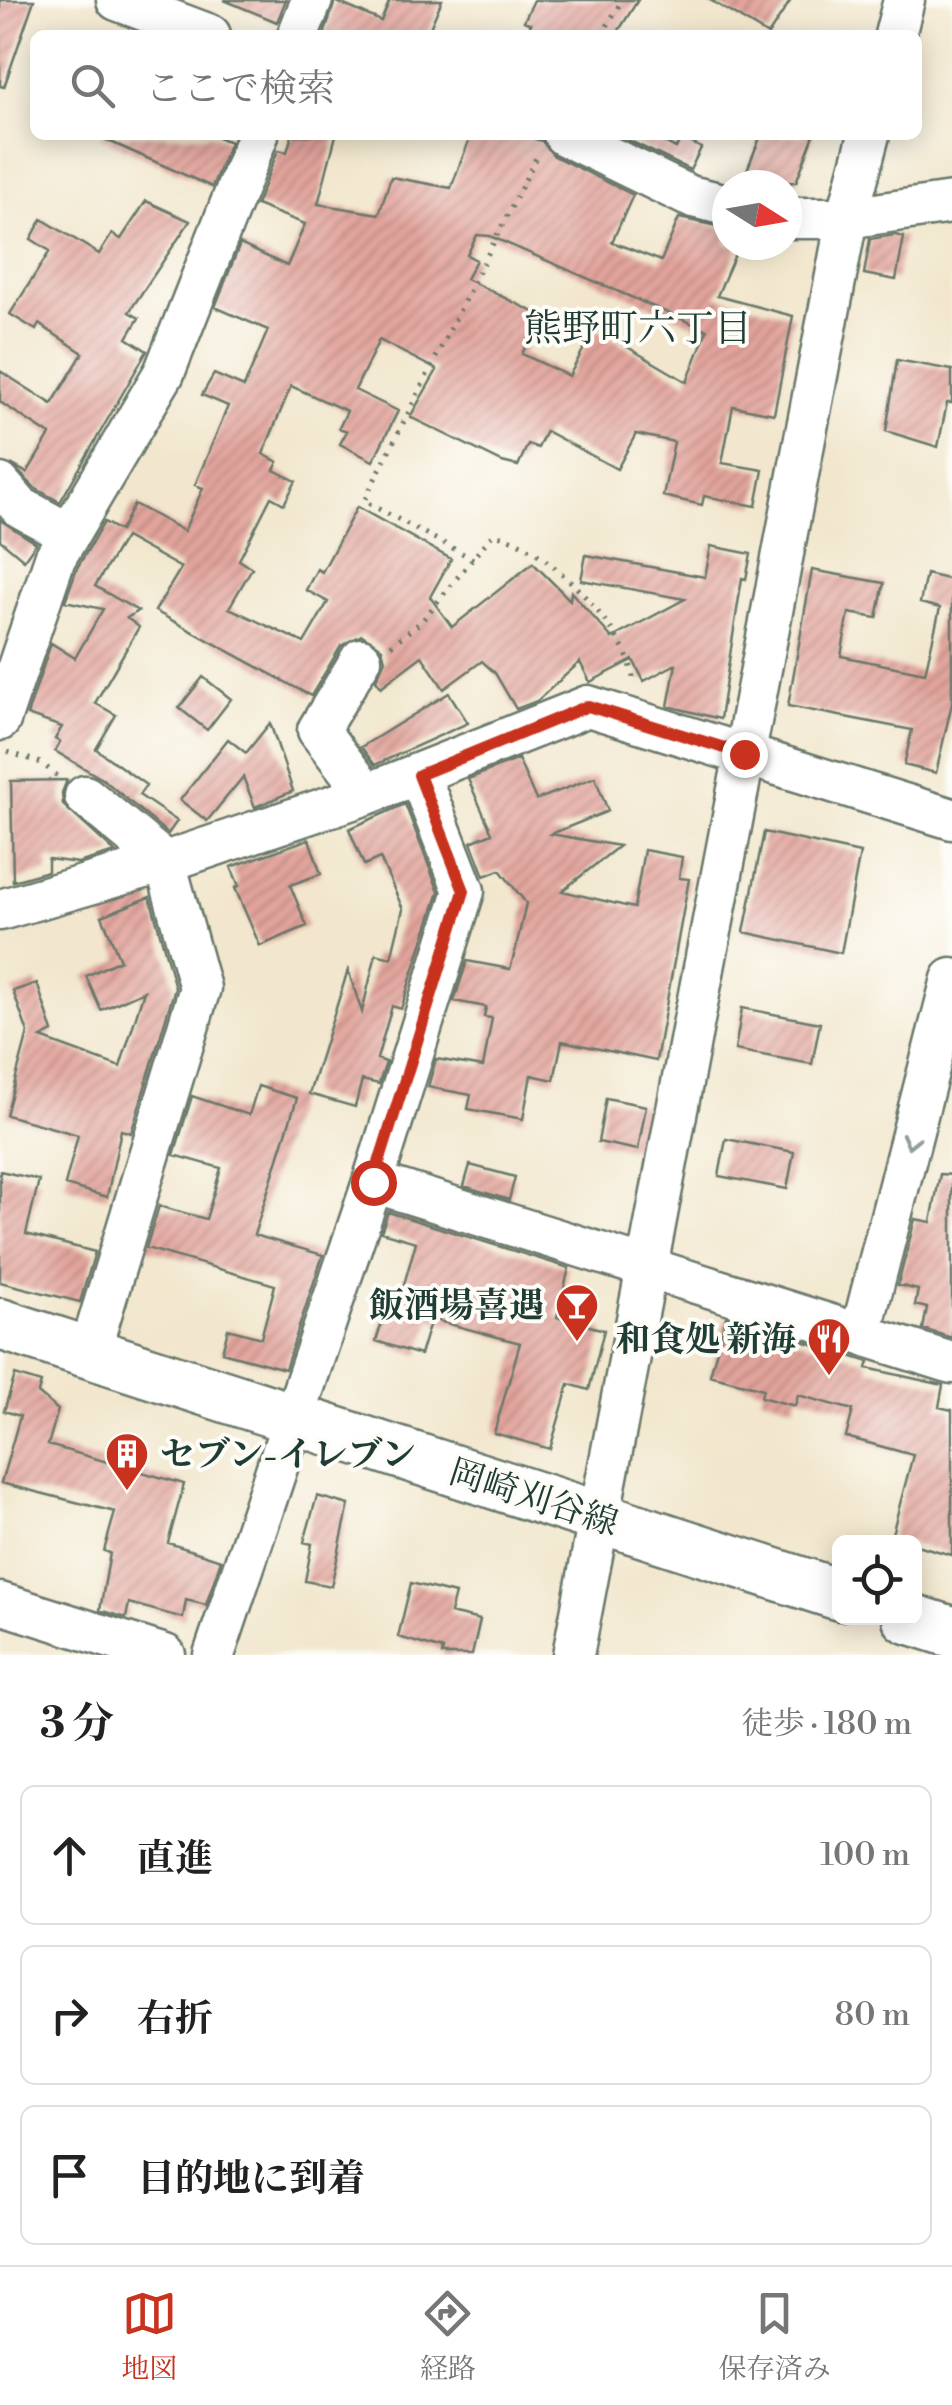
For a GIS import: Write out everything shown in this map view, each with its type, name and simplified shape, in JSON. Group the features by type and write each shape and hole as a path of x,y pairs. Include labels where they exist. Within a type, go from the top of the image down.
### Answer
{"main road":[{"name":"岡崎刈谷線","path":"0,1324 832,1592"},
{"path":"922,1622 952,1632"}],"street":[{"path":"117,0 197,30"},
{"path":"300,30 312,0"},
{"path":"896,30 904,0"},
{"path":"2,709 55,558 164,372 256,140"},
{"path":"573,1655 847,218 868,140"},
{"path":"552,142 712,202"},
{"path":"802,218 847,218 952,203"},
{"path":"0,484 20,507 69,534"},
{"path":"361,659 318,730 367,794"},
{"path":"0,910 165,862 367,794 588,706 952,819"},
{"path":"214,1655 373,1182 464,891 419,775"},
{"path":"84,796 165,862 200,988 89,1354"},
{"path":"862,1332 952,979"},
{"path":"373,1182 646,1270 862,1332 952,1364"},
{"path":"0,1602 165,1655"}],"path":[{"path":"605,30 622,0"},
{"path":"473,559 364,501 552,142"},
{"path":"361,659 395,643 422,622 492,535 510,535 570,578 608,624 636,682 588,706"},
{"path":"0,750 41,764 84,796"}],"building":[{"path":"0,0 34,0 4,87 0,86"},
{"path":"224,0 286,0 277,22"},
{"path":"390,0 442,0 429,30 326,30 335,1 381,21"},
{"path":"534,0 638,0 619,30 528,30 531,24 524,21"},
{"path":"710,0 791,0 771,30 760,30"},
{"path":"106,140 230,142 212,187"},
{"path":"291,140 335,140 318,204 379,214 391,177 451,188 469,140 539,140 554,156 633,195 612,242 661,261 679,218 712,225 712,260 733,260 717,296 793,316 774,414 733,406 722,463 763,470 756,506 704,496 702,505 663,496 674,442 636,434 617,469 546,431 538,448 528,444 518,466 502,462 410,417 437,370 379,340 355,390 398,411 373,461 340,444 347,431 339,428 347,411 291,386 263,454 278,462 274,470 296,481 284,504 271,497 239,560 252,568 229,608 304,643 328,602 306,590 317,569 322,572 357,507 451,559 430,597 452,627 533,563 570,600 571,592 612,638 685,599 581,580 586,555 705,577 711,546 751,554 746,579 742,578 720,719 668,706 676,664 644,681 633,660 590,682 580,662 537,701 516,709 495,673 482,661 444,689 422,656 381,687 376,680 385,660 382,648 362,635 341,646 311,696 155,611 181,568 125,537 95,586 138,611 127,618 139,627 95,703 116,715 96,749 146,785 139,795 177,821 168,834 104,780 55,751 60,742 55,739 62,727 27,715 51,643 75,658 103,609 65,601 77,568 104,522 120,531 134,504 184,531 203,488 195,485 228,406 202,395 214,374 244,387 268,330 215,307 240,244 287,266 305,224 256,205 278,150 287,152","holes":["477,235 490,236 707,330 687,382 595,328 569,376 522,354 540,315 466,279 476,260 467,255"]},
{"path":"628,140 661,140 676,148 680,140 686,140 701,148 690,170"},
{"path":"759,140 812,140 801,170 747,170"},
{"path":"146,201 190,221 129,312 139,318 127,338 147,351 60,502 35,488 11,464 27,473 50,435 0,402 0,371 52,404 83,353 39,324 36,330 10,314 50,251 31,239 42,219 99,254 112,234 121,239"},
{"path":"904,237 896,280 864,274 870,239"},
{"path":"897,360 952,370 952,403 947,403 938,447 886,431"},
{"path":"0,520 36,543 24,560 0,540"},
{"path":"812,570 884,583 877,618 849,613 841,656 925,673 940,608 920,603 926,574 952,580 952,703 936,773 904,765 912,730 788,706"},
{"path":"203,677 231,699 207,730 179,708"},
{"path":"449,693 468,723 375,765 361,747"},
{"path":"270,723 293,791 255,807 243,777 207,821 180,800 228,739 246,753"},
{"path":"518,759 536,800 595,777 608,811 551,834 619,846 562,891 634,908 644,850 682,857 679,878 689,879 656,1061 562,1041 554,1080 531,1075 523,1119 468,1109 471,1095 428,1087 436,1059 483,1067 492,1018 484,1017 486,1007 454,1001 467,961 510,969 516,948 526,903 500,870 484,876 471,842 492,833 468,779"},
{"path":"67,780 63,805 115,852 78,863 48,859 48,871 13,881 11,781"},
{"path":"405,804 439,892 401,1009 392,1006 377,1059 386,1062 379,1084 362,1080 355,1107 309,1094 348,970 362,1012 376,954 391,958 403,909 380,858 364,865 349,829"},
{"path":"764,832 860,853 841,953 744,932"},
{"path":"309,839 321,874 290,885 307,926 260,946 235,888 239,886 231,867"},
{"path":"150,897 175,988 131,1133 121,1130 107,1197 65,1185 78,1135 6,1115 28,1033 13,991 37,983 53,1032 41,1038 120,1067 144,991 101,1010 86,976 120,960 102,916"},
{"path":"742,1008 820,1023 812,1064 735,1050"},
{"path":"258,1086 297,1098 254,1235 323,1255 285,1369 222,1352 228,1329 261,1338 275,1285 146,1248 159,1206 206,1219 221,1168 174,1155 192,1096 249,1115"},
{"path":"606,1098 646,1106 638,1150 598,1142"},
{"path":"726,1139 794,1152 787,1189 719,1176"},
{"path":"470,1165 515,1177 509,1200 464,1186"},
{"path":"0,1171 39,1180 26,1234 95,1252 80,1302 0,1282"},
{"path":"940,1174 952,1175 952,1338 923,1329 927,1308 915,1305 918,1290 898,1285 915,1219 931,1222"},
{"path":"388,1212 569,1268 557,1317 604,1330 589,1390 569,1384 550,1449 494,1433 520,1343 431,1319 420,1355 376,1341 385,1312 395,1316 416,1242 381,1232"},
{"path":"726,1317 869,1362 867,1368 943,1385 939,1407 952,1410 952,1555 922,1547 922,1535 892,1535 913,1455 846,1437 853,1410 798,1395 795,1406 761,1397 763,1389 710,1375"},
{"path":"15,1375 41,1383 38,1393 58,1410 48,1445 184,1484 168,1543 221,1560 206,1605 186,1600 183,1618 129,1603 126,1618 100,1610 110,1553 104,1551 115,1512 1,1483 20,1416 4,1411"},
{"path":"317,1496 349,1505 331,1586 305,1581 312,1544 304,1542"},
{"path":"411,1583 455,1594 450,1613 480,1620 472,1655 442,1655 443,1650 398,1637"}],"place":[{"name":"飯酒場喜遇","path":"577,1343"},
{"name":"和食処 新海","path":"829,1377"},
{"name":"セブン-イレブン","path":"127,1492"}],"district":[{"name":"熊野町六丁目","path":"638,328"}],"route":[{"path":"373,1182 464,891 419,775 588,706 744,754"}]}
